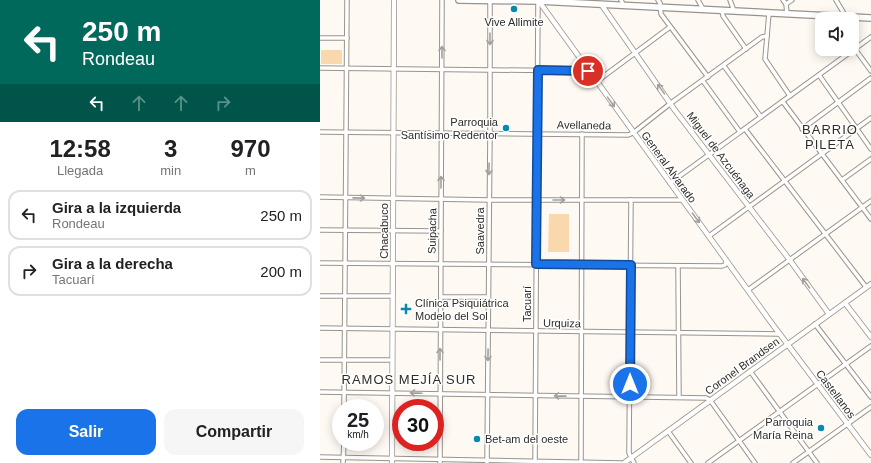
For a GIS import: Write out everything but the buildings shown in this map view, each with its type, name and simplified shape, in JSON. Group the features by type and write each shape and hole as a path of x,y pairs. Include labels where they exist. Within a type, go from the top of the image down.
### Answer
{"main road":[{"path":"459,0 538,0 601,4 622,3 660,7 815,15"},
{"path":"859,18 871,18"}],"street":[{"path":"344,399 347,0"},
{"name":"Chacabuco","path":"392,460 394,0"},
{"name":"Suipacha","path":"440,461 442,0"},
{"name":"Saavedra","path":"487,462 490,0"},
{"name":"Tacuarí","path":"535,462 538,0"},
{"name":"General Alvarado","path":"538,0 787,344"},
{"path":"658,0 661,14 708,77"},
{"path":"698,0 704,9"},
{"path":"730,0 734,11"},
{"path":"783,0 786,4 787,14"},
{"path":"786,4 792,0"},
{"path":"836,0 843,12"},
{"name":"Miguel de Azcuénaga","path":"601,4 708,155 789,259 829,314"},
{"path":"722,10 723,16 746,48"},
{"path":"769,13 765,59 790,96"},
{"path":"596,82 670,27"},
{"path":"633,133 746,48 762,37 767,36"},
{"path":"859,46 871,37"},
{"path":"320,38 347,38"},
{"path":"859,54 871,71"},
{"path":"670,183 845,56"},
{"path":"724,66 762,117"},
{"path":"320,68 588,71"},
{"path":"819,75 871,148"},
{"path":"802,129 871,78"},
{"path":"703,81 740,132"},
{"path":"783,102 871,219"},
{"path":"709,236 871,118"},
{"path":"745,129 866,287"},
{"name":"Avellaneda","path":"320,132 628,135 633,133"},
{"path":"582,134 582,462"},
{"path":"842,180 871,159"},
{"path":"320,197 489,200 682,200"},
{"path":"631,200 629,453 630,458 634,463"},
{"path":"748,290 871,200"},
{"path":"320,230 441,231"},
{"path":"320,263 722,266 726,265 726,260"},
{"path":"678,266 679,397"},
{"name":"Coronel Brandsen","path":"624,463 871,284"},
{"path":"320,296 392,296"},
{"path":"441,297 488,298"},
{"path":"845,303 871,337"},
{"path":"816,324 871,397"},
{"name":"Urquiza","path":"320,328 779,334"},
{"name":"Castellanos","path":"787,344 871,455"},
{"path":"708,463 871,346"},
{"path":"320,360 392,360"},
{"path":"750,371 817,463"},
{"path":"320,392 706,398 710,400 756,463"},
{"path":"793,463 871,407"},
{"path":"668,431 691,463"},
{"path":"343,451 343,463"},
{"path":"320,457 487,462 621,463"}],"shaded area":[{"path":"321,50 342,50 342,64 321,64"},
{"path":"549,214 569,214 569,252 548,252"}],"place":[{"name":"Vive Allimite","path":"514,9"},
{"name":"Parroquia Santísimo Redentor","path":"506,128"},
{"name":"Clínica Psiquiátrica Modelo del Sol","path":"406,309"},
{"name":"Parroquia María Reina","path":"821,428"},
{"name":"Bet-am del oeste","path":"477,439"}],"district":[{"name":"BARRIO PILETA","path":"830,136"},
{"name":"RAMOS MEJÍA SUR","path":"409,379"}],"route":[{"path":"588,71 538,70 536,264 631,265 630,384"}]}
